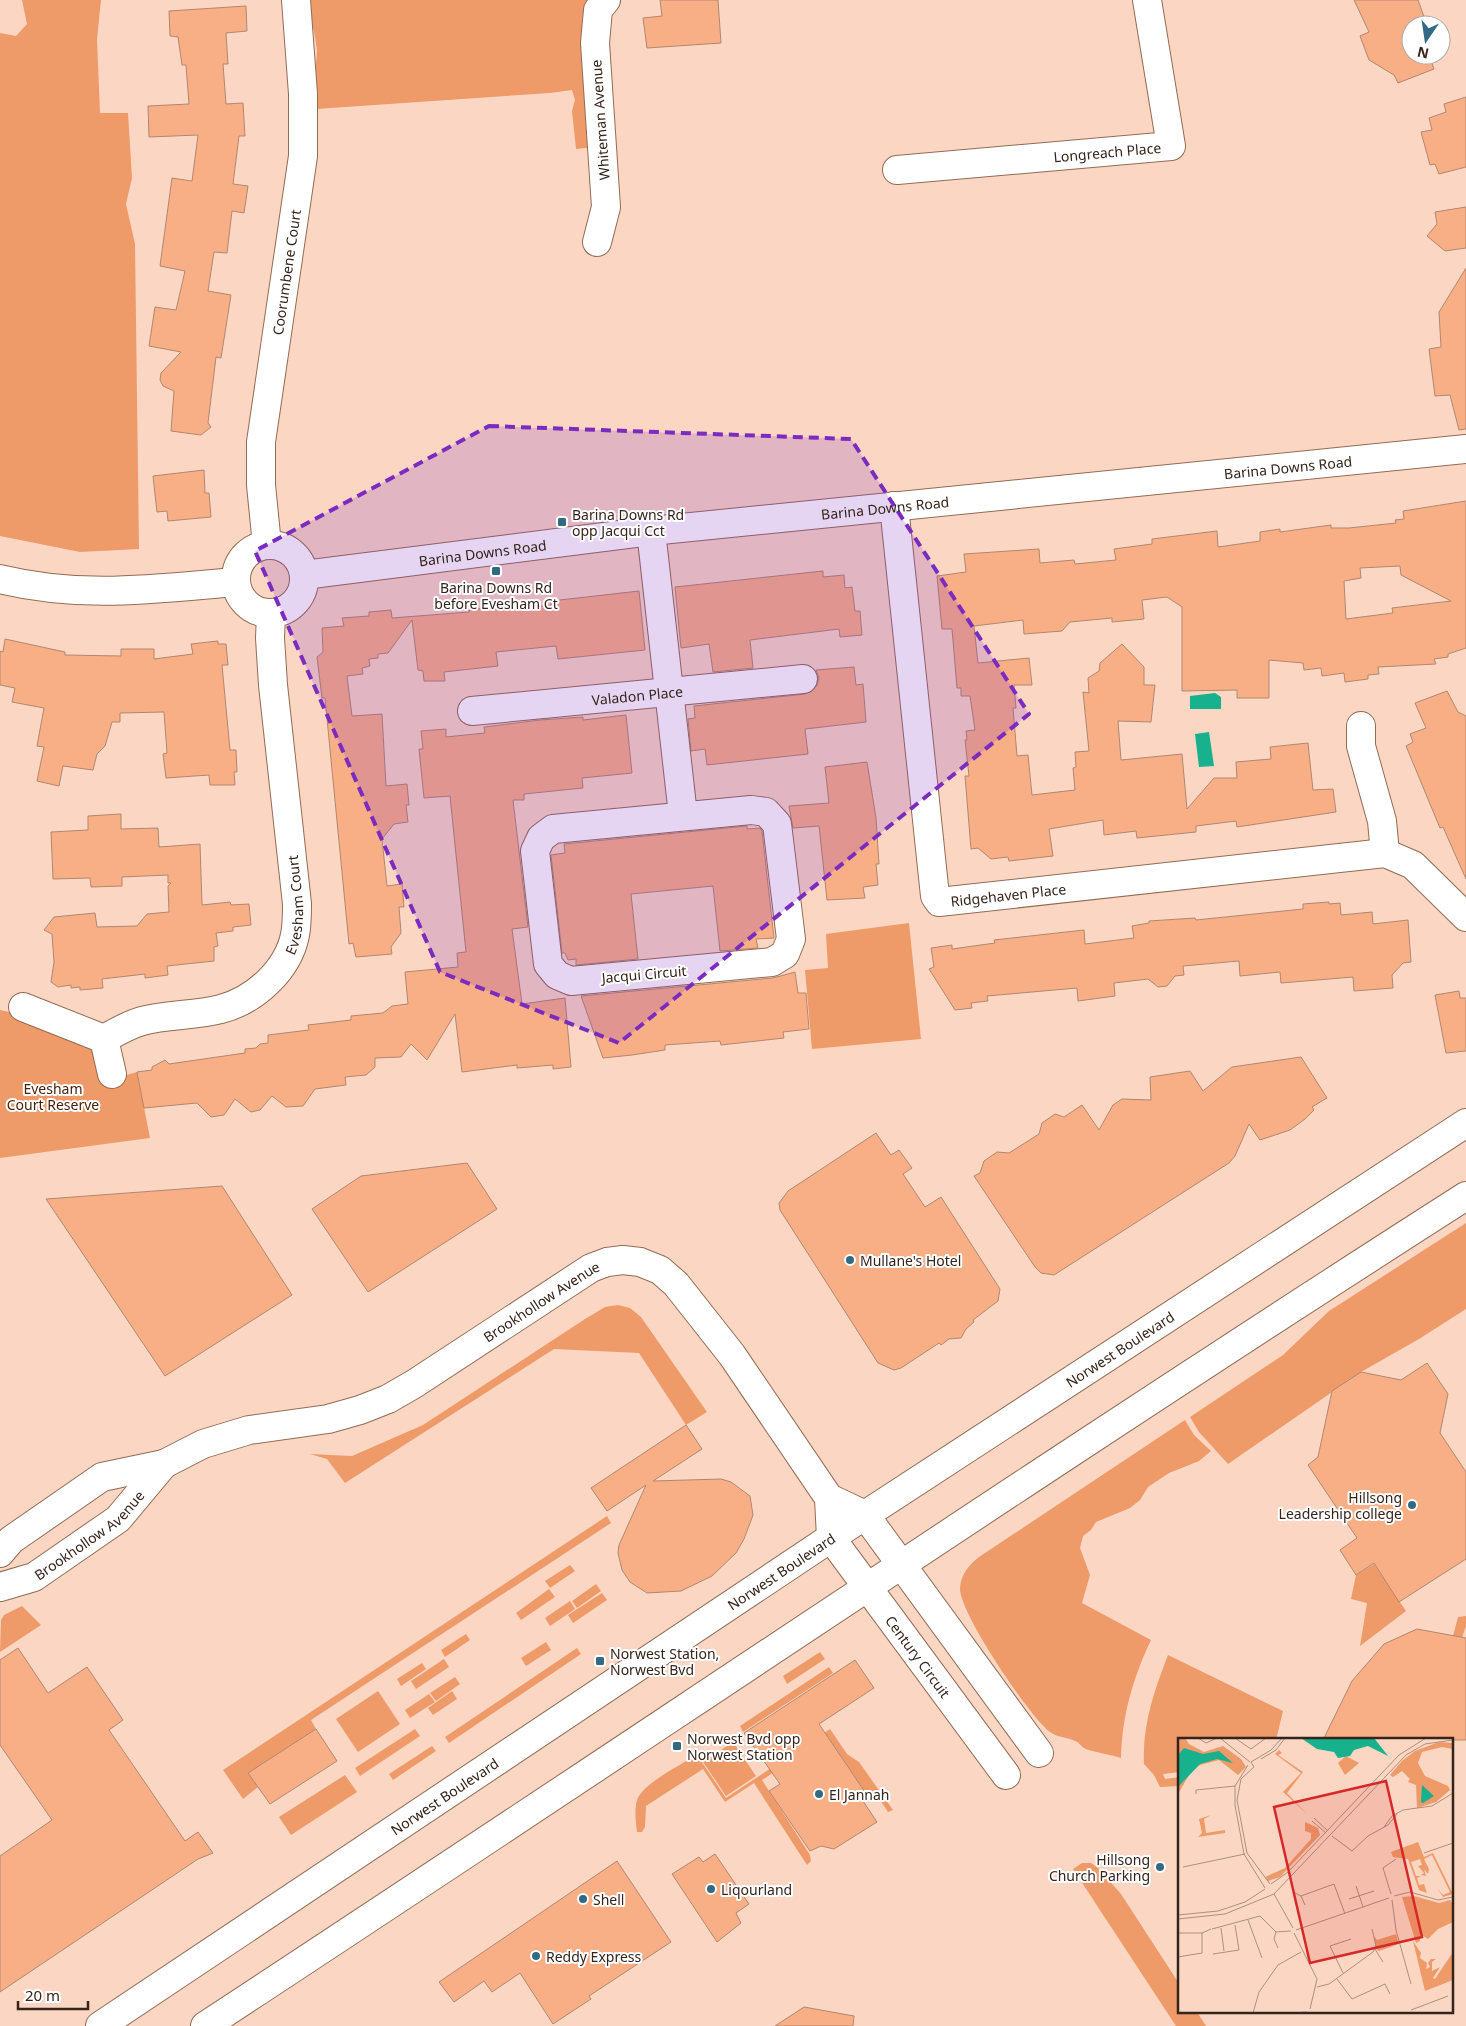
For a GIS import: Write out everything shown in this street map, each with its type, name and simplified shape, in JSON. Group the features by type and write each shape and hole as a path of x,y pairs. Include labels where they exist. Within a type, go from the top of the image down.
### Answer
{"street":[{"name":"Coorumbene Court","path":"267,545 261,486 261,442 303,156 304,94 296,0"},
{"name":"Whiteman Avenue","path":"596,242 606,207 595,43 598,10 606,0"},
{"name":"Longreach Place","path":"896,170 1171,146 1147,0"},
{"name":"Barina Downs Road","path":"304,575 651,531 1466,449"},
{"name":"Ridgehaven Place","path":"894,506 934,896 939,902 1385,852"},
{"path":"651,531 683,815"},
{"path":"267,545 287,549 298,560 304,575 304,586 300,597 283,611 271,614 261,612 247,605 238,592 235,582 236,571 247,553 267,545"},
{"path":"0,580 28,586 70,591 114,592 235,582"},
{"name":"Evesham Court","path":"104,1040 141,1021 220,1009 240,1003 258,991 276,973 288,956 295,935 297,904 273,686 270,638 271,614"},
{"name":"Valadon Place","path":"472,711 803,679"},
{"path":"1361,726 1361,746 1382,821 1385,852 1413,865 1466,918"},
{"name":"Jacqui Circuit","path":"751,810 766,812 777,824 791,939 785,954 772,962 570,981 557,975 548,964 535,851 541,838 553,829 683,815 751,810"},
{"path":"22,1007 104,1040 112,1074"},
{"name":"Norwest Boulevard","path":"100,2026 865,1515 1466,1123"},
{"path":"205,2026 1291,1308 1466,1196"},
{"name":"Brookhollow Avenue","path":"0,1553 11,1540 102,1477 164,1464 203,1444 249,1430 328,1419 360,1410 414,1384 577,1276 607,1262 623,1260 640,1262 660,1270 682,1291 732,1355 829,1498"},
{"name":"Brookhollow Avenue","path":"0,1587 34,1577 118,1520 164,1464"},
{"path":"831,1538 829,1498 865,1515 1039,1753"},
{"name":"Century Circuit","path":"831,1538 1006,1775"}],"highlighted area":[{"path":"489,426 851,439 1029,714 619,1043 440,972 255,551"}],"green space":[{"path":"22,0 101,0 97,39 100,113 128,113 132,178 126,204 135,244 139,549 80,552 0,536 0,33 16,36 27,24"},
{"path":"308,0 595,0 595,147 576,149 572,111 575,100 572,90 316,109 315,76 317,50 314,31 307,12"},
{"path":"909,923 921,1039 812,1049 805,970 828,968 826,934"},
{"name":"Evesham Court Reserve","path":"0,1010 18,1014 96,1047 103,1082 137,1072 150,1138 0,1158"},
{"path":"1466,1223 1466,1309 1419,1339 1361,1372 1228,1464 1199,1432 1190,1417 1283,1355 1329,1311"},
{"path":"618,1305 630,1308 641,1317 707,1412 686,1425 639,1353 554,1349 345,1483 327,1459 310,1454 352,1456 423,1425 585,1319 605,1307"},
{"path":"1185,1420 1194,1435 1211,1451 1199,1461 1169,1473 1148,1487 1140,1500 1130,1508 1096,1522 1091,1530 1083,1536 1080,1548 1090,1575 1082,1603 1151,1640 1139,1668 1126,1712 1121,1758 1086,1749 1076,1742 1053,1734 1040,1723 1012,1686 983,1641 963,1601 960,1588 966,1570 979,1557"},
{"path":"607,1516 611,1523 311,1720 316,1729 248,1773 258,1787 243,1799 223,1770"},
{"path":"1374,1564 1406,1611 1360,1646 1367,1603 1351,1599 1356,1575"},
{"path":"570,1565 575,1571 550,1588 545,1581"},
{"path":"596,1584 601,1591 577,1608 572,1601"},
{"path":"549,1589 555,1597 521,1620 516,1613"},
{"path":"602,1593 607,1600 573,1623 568,1615"},
{"path":"570,1601 575,1609 550,1626 545,1618"},
{"path":"22,1606 41,1625 0,1652 1,1620 4,1615"},
{"path":"1466,1616 1466,1626 1462,1638 1453,1636 1458,1617"},
{"path":"466,1634 470,1640 445,1657 441,1650"},
{"path":"546,1642 551,1650 526,1666 521,1658"},
{"path":"577,1648 581,1654 449,1743 445,1737"},
{"path":"820,1652 825,1659 787,1684 783,1676"},
{"path":"1168,1655 1283,1711 1276,1738 1178,1738 1178,1772 1163,1774 1165,1779 1178,1777 1178,1786 1160,1787 1154,1775 1144,1764 1147,1722"},
{"path":"444,1659 449,1667 416,1689 411,1681"},
{"path":"422,1663 426,1669 401,1686 397,1679"},
{"path":"829,1667 833,1673 743,1732 740,1726"},
{"path":"455,1677 460,1684 436,1701 430,1693"},
{"path":"378,1691 400,1724 358,1752 336,1719"},
{"path":"452,1691 457,1699 433,1715 428,1708"},
{"path":"429,1694 435,1702 410,1718 405,1710"},
{"path":"415,1729 420,1736 360,1776 355,1768"},
{"path":"830,1729 847,1754 859,1762 893,1810 888,1812 876,1794 869,1798 828,1737 762,1780 810,1855 811,1861 807,1865 754,1783 725,1802 703,1769 646,1806 645,1827 642,1832 637,1832 636,1808 640,1794 654,1781 697,1755 726,1798"},
{"path":"733,1742 756,1776 726,1796 703,1762"},
{"path":"432,1746 436,1751 393,1780 389,1774"},
{"path":"345,1775 357,1792 291,1835 279,1817"},
{"path":"1082,1863 1091,1863 1098,1868 1121,1894 1178,1982 1178,2014 1198,2014 1206,2026 1176,2026 1073,1869"}],"water":[{"path":"1215,693 1221,697 1221,709 1190,709 1190,696"},
{"path":"1209,732 1214,766 1199,767 1195,734"}],"building":[{"path":"660,0 718,0 721,43 647,48 643,18 662,16"},
{"path":"1354,0 1418,0 1423,15 1401,15 1401,65 1433,65 1434,69 1398,83 1394,75 1369,60 1360,36 1369,32"},
{"path":"246,6 247,31 226,33 228,64 223,64 226,104 243,103 245,136 239,136 233,184 248,186 244,213 232,211 227,253 214,252 208,291 231,295 221,358 216,357 208,423 211,427 201,435 171,431 174,391 163,386 160,380 161,373 181,352 149,346 155,307 176,310 185,271 160,266 172,178 192,181 198,135 149,137 148,106 189,104 186,65 182,65 178,37 170,36 169,11"},
{"path":"1466,97 1466,167 1439,174 1435,164 1430,165 1421,132 1432,130 1429,118 1446,112 1444,104"},
{"path":"1466,207 1466,248 1445,251 1427,236 1437,224 1435,212"},
{"path":"1466,268 1466,429 1459,430 1450,395 1435,396 1429,349 1441,347 1439,312"},
{"path":"204,470 205,493 209,493 211,517 168,521 167,511 157,512 153,476"},
{"path":"1466,501 1466,648 1448,654 1448,657 1434,659 1436,664 1378,667 1379,674 1368,675 1368,679 1345,682 1344,673 1322,676 1321,668 1304,670 1303,663 1269,660 1269,698 1237,698 1237,690 1182,691 1182,607 1167,597 1142,600 1144,619 1112,622 1112,618 1070,622 1062,631 1024,634 1023,620 974,626 978,663 1029,658 1032,685 1014,685 1016,708 1013,708 1017,756 1028,755 1032,795 1075,790 1073,768 1076,767 1075,752 1089,751 1083,692 1089,693 1088,678 1099,671 1100,663 1122,644 1144,667 1144,685 1155,685 1151,722 1118,721 1121,760 1182,754 1187,809 1214,778 1237,778 1236,762 1271,759 1270,747 1308,743 1313,790 1333,789 1336,812 1237,827 1236,821 1196,826 1196,832 1137,838 1136,831 1104,835 1103,820 1049,829 1053,856 1009,861 1008,857 991,859 978,848 971,849 965,776 969,776 965,740 967,740 966,731 975,730 970,696 961,696 961,688 957,688 952,629 942,629 937,576 966,572 964,554 1039,549 1040,563 1074,560 1075,564 1116,560 1114,549 1152,544 1152,539 1217,531 1218,547 1260,541 1260,532 1280,529 1280,532 1331,525 1331,528 1349,528 1396,523 1395,520 1404,519 1403,511","holes":["1400,566 1401,575 1451,601 1392,608 1393,613 1346,619 1344,581 1361,578 1360,568"]},
{"path":"823,571 823,577 844,575 845,588 852,587 855,611 860,611 862,635 840,637 839,629 750,640 753,668 713,672 709,644 681,648 675,587"},
{"path":"639,591 645,650 558,659 556,646 496,652 498,666 444,672 445,681 424,681 423,671 418,670 412,620 388,653 378,654 378,658 369,659 370,666 362,668 363,674 347,676 352,716 382,714 386,786 407,784 409,805 406,805 408,822 394,824 382,839 387,886 402,884 404,907 399,907 401,933 391,947 392,954 356,957 353,943 349,944 325,698 322,698 317,657 323,652 322,628 344,626 342,618 369,616 369,612 391,610 392,618 469,612 469,610 509,605 509,610 551,605 551,601"},
{"path":"5,639 65,652 65,655 121,656 121,649 154,649 154,659 193,654 191,644 218,641 218,644 226,644 228,665 222,665 230,750 236,750 237,772 234,772 235,785 210,785 209,775 166,778 163,754 167,753 164,712 120,713 120,722 112,722 105,746 97,754 93,770 63,766 59,786 37,781 44,747 37,746 44,708 12,702 15,688 0,685 0,651 3,652"},
{"path":"854,667 856,685 863,684 866,722 805,729 808,754 707,765 705,749 691,751 688,719 695,718 694,706 805,694 812,691 817,685 819,678 816,670"},
{"path":"1447,691 1458,712 1466,716 1466,879 1443,827 1440,828 1406,746 1413,742 1410,734 1426,728 1415,703"},
{"path":"626,715 632,773 582,778 583,788 524,794 524,800 513,800 528,927 512,929 522,1004 565,998 571,1067 553,1069 553,1065 517,1068 517,1065 462,1072 455,1014 427,1060 411,1044 401,1057 375,1058 375,1067 366,1075 345,1077 346,1085 315,1089 303,1106 286,1107 272,1096 260,1110 251,1112 235,1099 224,1115 211,1117 197,1103 144,1108 137,1072 152,1070 152,1067 165,1060 169,1064 245,1053 245,1049 256,1048 260,1044 268,1043 268,1035 309,1030 308,1025 351,1020 351,1016 383,1013 392,1006 408,1004 405,972 458,967 457,953 466,952 450,796 424,798 419,749 423,749 421,731 446,729 446,737 485,733 484,727 540,720 583,717 583,720"},
{"path":"867,762 876,818 879,864 876,864 878,885 863,887 865,898 827,900 819,826 793,828 789,806 829,803 825,767"},
{"path":"121,814 121,829 158,828 159,847 200,844 202,905 230,902 231,905 249,904 251,925 233,927 233,931 216,933 218,946 214,947 214,961 167,966 168,975 145,978 145,974 102,979 103,988 80,990 80,987 71,988 71,985 58,987 51,982 54,962 52,934 44,930 54,917 95,913 97,927 137,926 147,914 169,912 168,886 171,883 168,883 168,875 122,877 122,886 91,887 90,878 53,879 51,832 88,830 88,816"},
{"path":"747,826 747,829 760,828 762,831 774,938 756,939 758,948 720,951 713,886 631,894 638,959 576,965 576,959 568,960 565,953 562,953 551,855 565,853 564,844"},
{"path":"1329,902 1329,904 1340,903 1341,915 1372,912 1373,924 1408,920 1411,962 1403,963 1392,975 1393,988 1354,991 1353,977 1281,983 1280,972 1240,976 1239,961 1183,966 1184,975 1175,976 1167,986 1158,987 1148,979 1114,983 1115,996 1078,1001 1077,988 987,996 988,1001 971,1003 972,1008 955,1010 929,969 934,967 931,948 952,945 952,949 995,943 994,940 1084,930 1085,944 1134,938 1132,926 1149,923 1149,921 1195,918 1196,920 1303,909 1303,904"},
{"path":"795,972 798,993 806,993 809,1029 783,1032 784,1038 721,1045 720,1041 665,1045 665,1050 603,1058 581,996 773,978"},
{"path":"1459,991 1460,998 1466,998 1466,1051 1446,1053 1435,995"},
{"path":"1301,1057 1327,1098 1312,1107 1314,1110 1305,1119 1290,1130 1260,1140 1249,1124 1235,1156 1229,1163 1054,1275 1041,1273 1035,1267 974,1176 980,1173 984,1161 997,1152 1009,1153 1039,1134 1042,1123 1055,1114 1064,1117 1082,1105 1099,1130 1113,1105 1122,1099 1151,1100 1150,1077 1190,1071 1203,1091 1232,1067"},
{"path":"876,1133 891,1155 899,1150 912,1168 903,1174 925,1207 941,1197 1000,1289 998,1301 973,1320 974,1322 966,1329 961,1338 949,1339 941,1345 939,1343 901,1368 894,1370 878,1363 780,1210 779,1203 788,1191"},
{"path":"467,1163 497,1209 368,1292 312,1209 361,1176"},
{"path":"222,1186 292,1295 165,1376 46,1199"},
{"path":"1427,1363 1448,1394 1440,1433 1466,1472 1466,1559 1399,1602 1374,1563 1356,1575 1340,1550 1357,1538 1308,1465 1318,1457 1332,1391 1361,1372 1401,1380"},
{"path":"686,1425 702,1449 653,1481 721,1479 731,1482 750,1496 753,1515 744,1539 736,1553 712,1576 681,1591 647,1593 630,1582 622,1570 618,1553 619,1545 646,1485 607,1511 591,1488"},
{"path":"1417,1629 1466,1638 1466,1740 1454,1740 1454,1738 1324,1738 1352,1681 1384,1644"},
{"path":"18,1648 48,1693 87,1667 123,1720 109,1730 185,1841 198,1832 213,1853 198,1859 0,1992 0,1856 52,1820 0,1745 0,1660"},
{"path":"855,1660 874,1688 819,1724 869,1798 863,1801 877,1822 834,1849 821,1846 810,1851 769,1791 780,1784 744,1733"},
{"path":"316,1729 337,1761 270,1804 248,1773"},
{"name":"Liqourland","path":"715,1854 749,1904 736,1913 741,1923 717,1942 672,1874 699,1857 703,1862"},
{"path":"617,1861 671,1942 589,1996 591,1999 553,2024 520,1973 492,1992 484,1981 454,2002 439,1982"},
{"path":"804,2007 854,2016 853,2026 775,2026"}],"place":[{"name":"Barina Downs Rd opp Jacqui Cct","path":"562,522"},
{"name":"Barina Downs Rd before Evesham Ct","path":"496,571"},
{"name":"Mullane's Hotel","path":"850,1260"},
{"name":"Hillsong Leadership college","path":"1412,1505"},
{"name":"Norwest Station, Norwest Bvd","path":"600,1661"},
{"name":"Norwest Bvd opp Norwest Station","path":"677,1746"},
{"name":"El Jannah","path":"819,1794"},
{"name":"Hillsong Church Parking","path":"1160,1867"},
{"name":"Liqourland","path":"711,1889"},
{"name":"Shell","path":"583,1899"},
{"name":"Reddy Express","path":"536,1956"}]}
